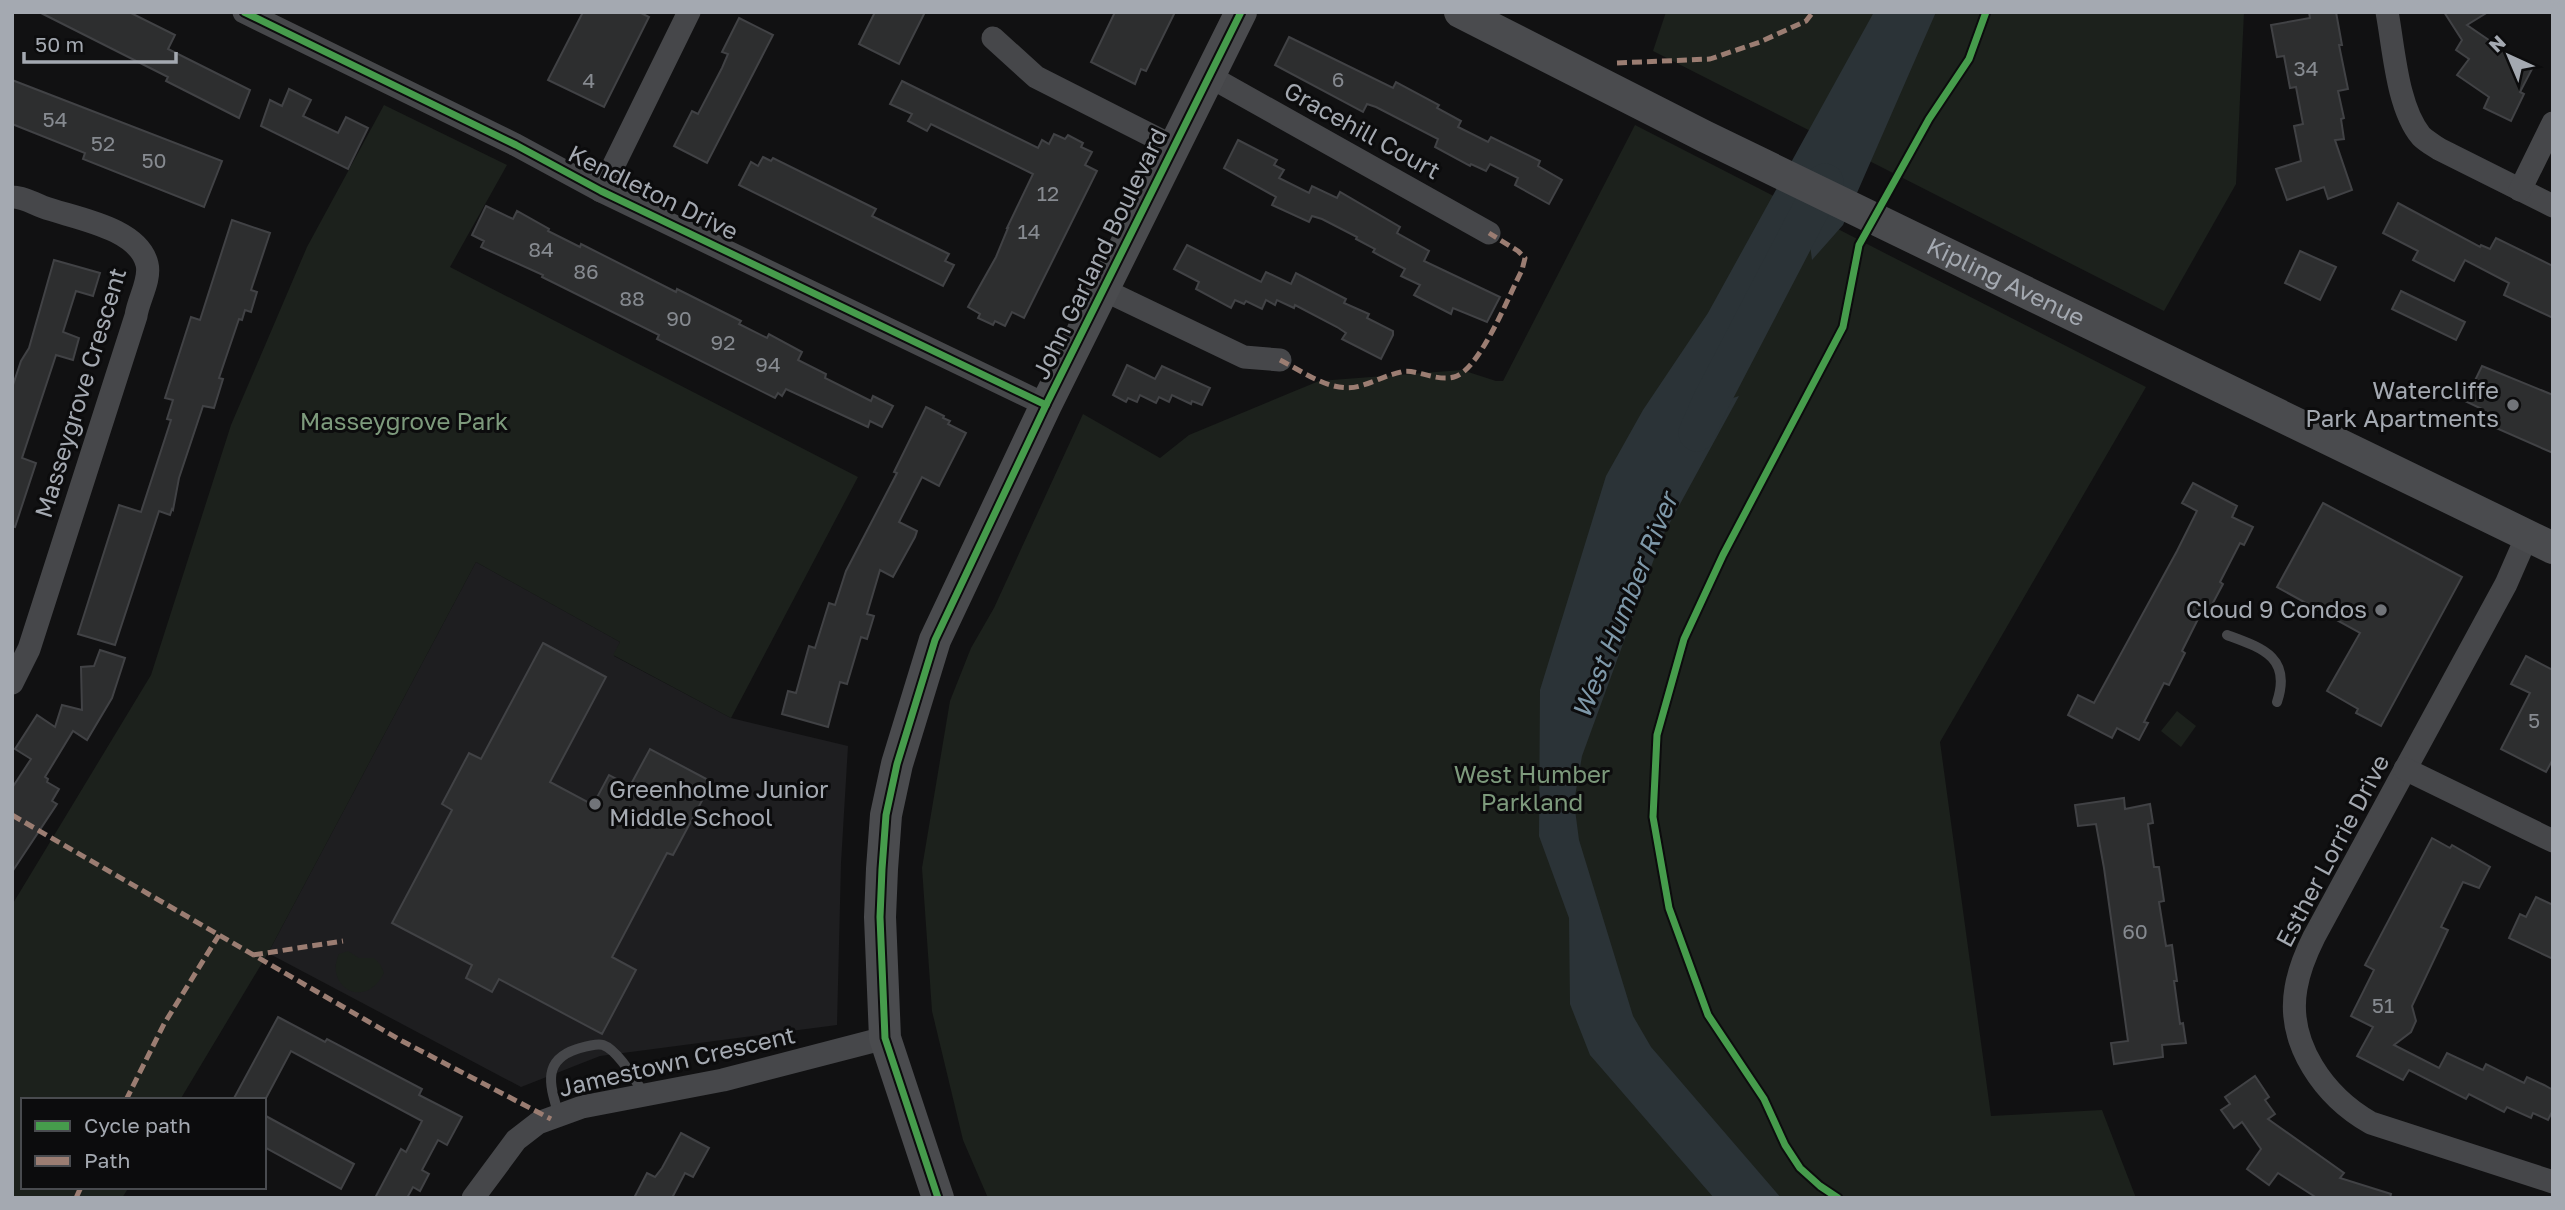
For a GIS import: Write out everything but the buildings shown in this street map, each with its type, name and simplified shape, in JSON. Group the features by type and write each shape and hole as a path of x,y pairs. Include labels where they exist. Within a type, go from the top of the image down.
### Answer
{"street":[{"name":"Kendleton Drive","path":"244,12 516,145 601,191 1046,405"},
{"path":"601,191 689,12"},
{"name":"John Garland Boulevard","path":"938,1198 885,1038 880,917 882,869 886,815 897,764 935,639 1046,405 1241,12"},
{"path":"2387,12 2404,102 2412,122 2423,138 2439,149 2553,206"},
{"name":"Kipling Avenue","path":"1463,13 1704,136 2540,542"},
{"path":"993,38 1036,76 1174,148"},
{"name":"Gracehill Court","path":"1209,76 1489,233"},
{"path":"2520,190 2553,122"},
{"name":"Masseygrove Crescent","path":"12,197 21,197 100,224 125,237 142,251 148,266 136,316 29,649 12,683"},
{"path":"1104,290 1244,357 1280,360"},
{"name":"Esther Lorrie Drive","path":"2540,542 2506,584 2303,961 2296,986 2295,1009 2297,1027 2306,1054 2327,1088 2346,1107 2371,1123 2553,1182"},
{"path":"2405,769 2553,841"},
{"name":"Jamestown Crescent","path":"473,1198 516,1140 538,1123 582,1107 723,1080 885,1038"}],"lane":[{"path":"2227,635 2264,649 2276,664 2281,672 2282,688 2277,702"},
{"path":"559,1116 549,1082 553,1065 572,1050 604,1045 618,1057 645,1095"}],"shaded area":[{"name":"Greenholme Junior Middle School","path":"476,562 620,642 614,656 731,718 848,746 841,863 837,1025 600,1056 521,1087 268,953"}],"green space":[{"path":"1666,12 2244,12 2236,184 2164,311 1653,51"},
{"name":"Masseygrove Park","path":"384,105 507,165 450,267 858,477 731,718 613,655 620,642 476,562 268,953 181,1098 21,1098 21,1189 128,1189 122,1198 12,1198 12,905 151,675 231,425 307,247"},
{"name":"West Humber Parkland","path":"1635,125 2146,387 1940,742 1991,1116 2102,1110 2136,1198 988,1198 963,1140 932,1011 922,868 950,701 971,648 994,608 1083,414 1160,458 1189,435 1319,381 1462,370 1503,381"},
{"path":"2177,711 2196,726 2181,747 2161,731"},
{"path":"348,951 359,958 374,958 380,964 384,973 376,985 366,991 357,992 348,990 341,984 336,965 339,954"}],"water":[{"path":"1874,12 1936,12 1843,225 1812,260 1807,222 1784,242 1723,339 1714,383 1724,401 1739,396 1662,537 1582,756 1574,802 1579,840 1633,1016 1651,1047 1781,1198 1714,1198 1590,1055 1570,1004 1569,918 1539,836 1540,690 1606,476 1643,410 1708,313"}],"waterway":[{"name":"West Humber River","path":"1697,433 1825,182"}],"marked path":[{"path":"1617,63 1710,59 1760,42 1806,21 1813,12"},
{"path":"1280,360 1318,381 1350,388 1407,371 1447,378 1464,371 1484,347 1522,270 1525,258 1489,233"},
{"path":"12,815 402,1041 551,1119"},
{"path":"127,1098 164,1024 219,935"},
{"path":"253,955 343,941"},
{"path":"76,1198 80,1189"}],"cycle path":[{"path":"244,12 516,145 601,191 1046,405"},
{"path":"938,1198 885,1038 880,917 882,869 886,815 897,764 935,640 1046,405 1241,12"},
{"path":"1838,1198 1800,1168 1785,1145 1764,1099 1708,1015 1669,908 1653,817 1657,735 1684,639 1723,555 1843,327 1859,245 1929,119 1969,59 1986,12"}],"place":[{"name":"Watercliffe Park Apartments","path":"2513,405"},
{"name":"Cloud 9 Condos","path":"2381,610"},
{"name":"Greenholme Junior Middle School","path":"595,804"}]}
